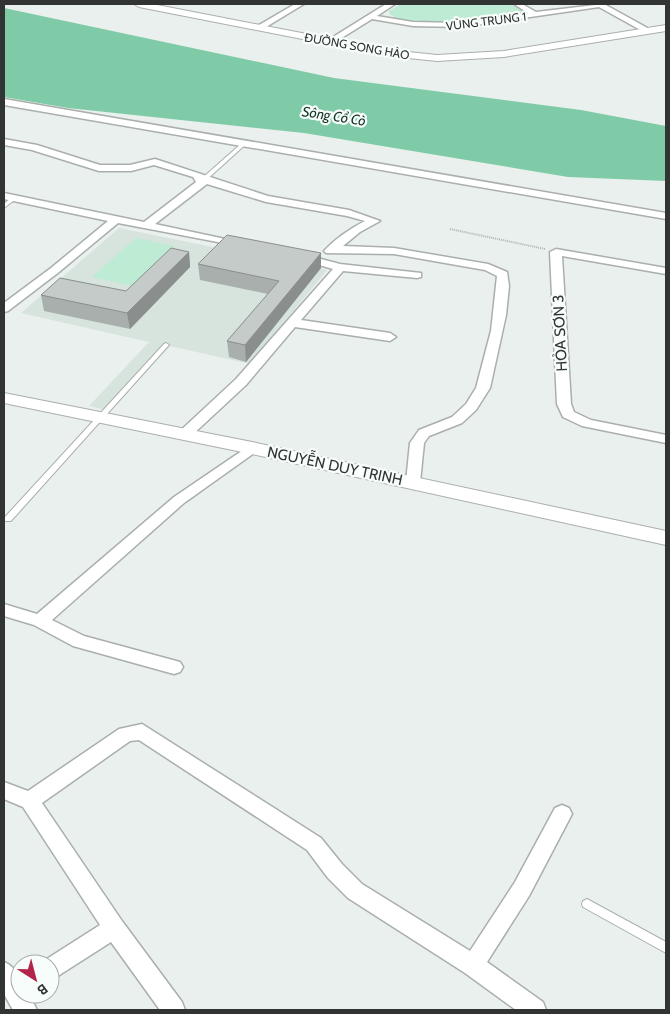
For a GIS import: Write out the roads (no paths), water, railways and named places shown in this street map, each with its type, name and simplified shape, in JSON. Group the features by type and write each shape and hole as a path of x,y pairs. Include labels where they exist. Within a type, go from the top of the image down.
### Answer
{"street":[{"name":"ĐƯỜNG SONG HÀO","path":"139,4 396,54 462,58 504,54 666,28"},
{"path":"258,28 300,4"},
{"path":"329,42 391,4"},
{"path":"516,4 536,15"},
{"path":"599,4 647,30"},
{"name":"VÙNG TRUNG 1","path":"372,17 413,24 446,26 536,15 599,4"},
{"path":"4,102 666,216"},
{"path":"4,142 18,144 99,168 131,168 155,162 197,175 200,177 201,182"},
{"path":"4,153 18,144"},
{"path":"146,226 201,182 211,181 266,199 349,214 375,221 356,230 319,260"},
{"path":"9,197 254,248"},
{"path":"4,308 115,220"},
{"path":"332,249 374,249 410,253 488,267 503,274 501,306 482,390 459,419 442,429 424,433 417,443 413,482"},
{"name":"HỎA SƠN 3","path":"666,271 556,252 564,404 568,414 587,422 666,439"},
{"path":"291,255 340,266 416,275"},
{"path":"185,434 241,382 340,266"},
{"path":"293,323 390,338"},
{"name":"NGUYỄN DUY TRINH","path":"4,398 413,482 666,538"},
{"path":"40,621 179,500 252,448"},
{"path":"4,610 40,621 79,641 174,666"},
{"path":"30,801 126,734 142,732 314,844 340,877 355,891 473,965 535,1010"},
{"path":"4,790 30,801 114,928 174,1010"},
{"path":"473,965 522,889 562,814"},
{"path":"60,963 114,928"}],"lane":[{"path":"201,182 244,144"},
{"path":"4,206 9,197"},
{"path":"8,520 166,345"},
{"path":"587,904 666,948"}],"water":[{"name":"Sông Cổ Cò","path":"4,8 334,78 581,110 666,126 666,181 568,177 304,133 68,108 4,97"}]}
